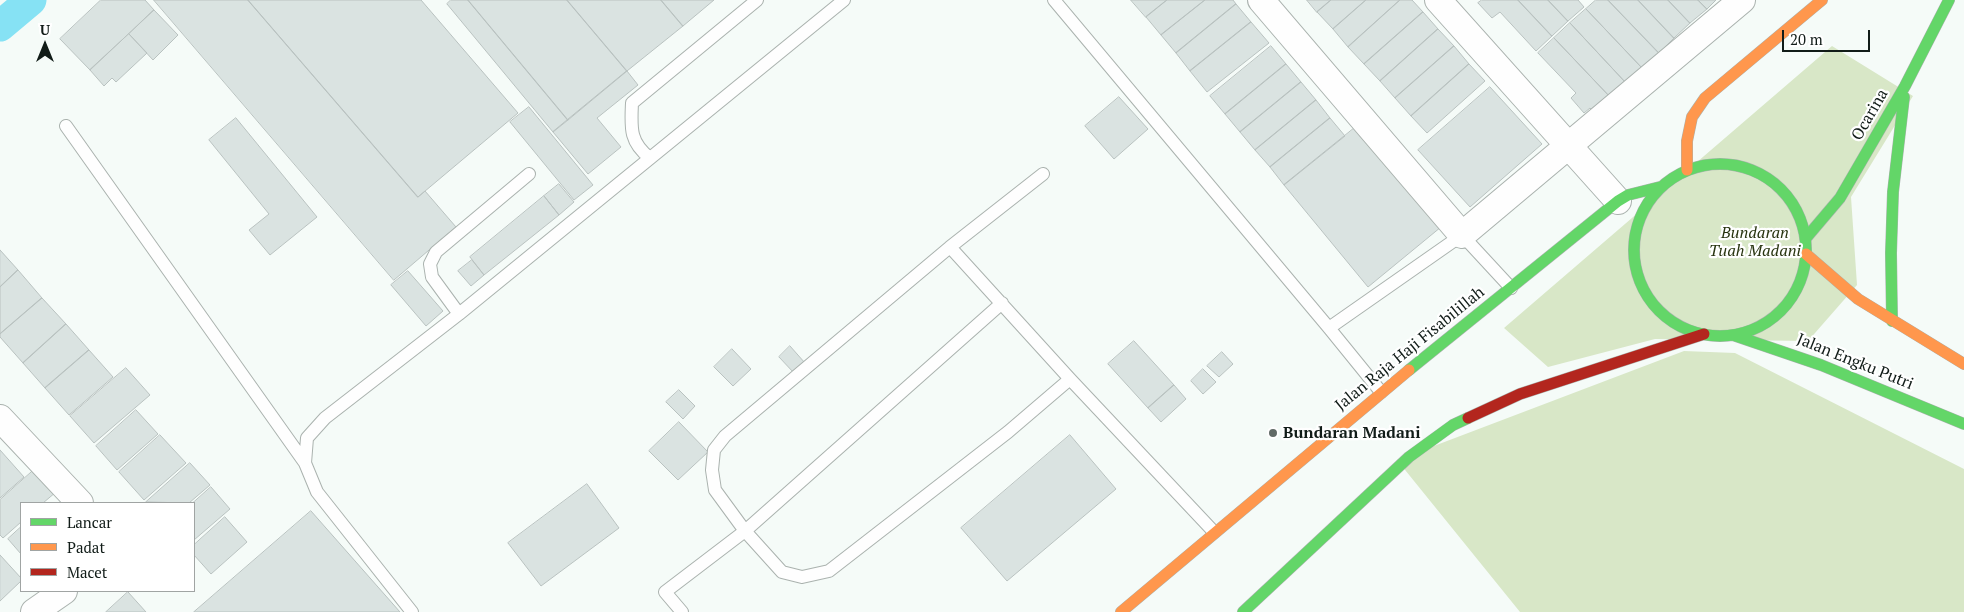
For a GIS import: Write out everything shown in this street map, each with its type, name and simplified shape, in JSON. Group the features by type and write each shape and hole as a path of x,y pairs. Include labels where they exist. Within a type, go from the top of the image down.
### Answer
{"main road":[{"path":"1687,170 1687,142 1692,117 1705,98 1820,0"},
{"name":"Ocarina","path":"1806,238 1840,198 1905,86 1950,0"},
{"path":"1892,321 1891,253 1893,192 1905,86"},
{"path":"1718,163 1749,168 1776,184 1796,208 1806,238 1806,254 1800,283 1784,308 1760,326 1732,335 1704,334 1674,323 1651,302 1637,274 1633,243 1642,212 1660,187 1687,170 1718,163"},
{"name":"Jalan Raja Haji Fisabilillah","path":"1121,612 1381,392 1618,201 1628,196 1660,187"},
{"path":"1806,254 1858,299 1964,364"},
{"path":"1243,612 1331,532 1409,457 1453,426 1520,394 1704,334"},
{"name":"Jalan Engku Putri","path":"1732,335 1784,351 1857,379 1964,424"}],"street":[{"path":"1261,0 1462,235 1742,0"},
{"path":"1438,0 1618,201"},
{"path":"0,418 79,502"},
{"path":"34,612 63,592"}],"lane":[{"path":"650,158 638,149 631,128 632,103 757,0"},
{"path":"305,463 307,438 325,418 459,314 844,0"},
{"path":"1054,0 1381,392"},
{"path":"66,126 305,463 317,492 412,612"},
{"path":"459,314 432,277 430,264 436,252 529,174"},
{"path":"1043,174 950,247 725,436 714,450 712,470 715,490 745,531 782,572 802,577 829,571 1008,432 1070,379"},
{"path":"1329,328 1462,235 1511,288"},
{"path":"950,247 1070,379 1214,532"},
{"path":"682,612 666,592 745,531 1002,303"}],"green space":[{"name":"Bundaran Tuah Madani","path":"1832,46 1913,96 1851,197 1857,285 1808,341 1655,339 1548,367 1504,328"},
{"path":"1684,351 1735,353 1964,469 1964,612 1520,612 1397,460"}],"building":[{"path":"101,0 145,0 154,10 90,70 60,39"},
{"path":"154,0 248,0 418,197 425,191 456,227 394,280"},
{"path":"248,0 421,0 518,113 418,197"},
{"path":"451,0 468,0 568,120 553,132 447,4"},
{"path":"468,0 567,0 627,71 568,120"},
{"path":"567,0 661,0 683,26 627,71"},
{"path":"661,0 714,0 683,26"},
{"path":"1131,0 1167,0 1146,17"},
{"path":"1167,0 1205,0 1161,35 1146,17"},
{"path":"1205,0 1233,0 1236,4 1176,53 1161,35"},
{"path":"1307,0 1331,0 1317,12"},
{"path":"1331,0 1366,0 1333,29 1317,12"},
{"path":"1366,0 1400,0 1348,47 1333,29"},
{"path":"1400,0 1412,0 1423,12 1364,64 1348,47"},
{"path":"1482,0 1518,0 1552,36 1536,51 1500,12 1492,18 1478,3"},
{"path":"1518,0 1548,0 1568,21 1552,36"},
{"path":"1548,0 1578,0 1584,7 1568,21"},
{"path":"1596,0 1608,0 1659,53 1642,68 1586,9"},
{"path":"1608,0 1638,0 1674,38 1659,53"},
{"path":"1638,0 1668,0 1690,23 1674,38"},
{"path":"1668,0 1698,0 1707,9 1690,23"},
{"path":"1698,0 1716,0 1707,9"},
{"path":"1236,4 1251,22 1190,71 1176,53"},
{"path":"1586,9 1642,68 1626,83 1570,23"},
{"path":"154,10 178,35 153,60 129,34"},
{"path":"1423,12 1438,29 1380,81 1364,64"},
{"path":"1251,22 1269,43 1207,92 1190,71"},
{"path":"1570,23 1626,83 1611,98 1554,38"},
{"path":"1438,29 1454,46 1395,98 1380,81"},
{"path":"129,34 147,53 116,82 112,78 104,86 90,70"},
{"path":"1554,38 1611,98 1595,113 1590,108 1584,113 1571,98 1576,93 1538,53"},
{"path":"1271,46 1286,64 1225,114 1210,96"},
{"path":"1454,46 1469,64 1411,116 1395,98"},
{"path":"1286,64 1301,82 1240,132 1225,114"},
{"path":"1469,64 1485,81 1427,133 1411,116"},
{"path":"627,71 638,85 597,118 621,147 588,174 553,132"},
{"path":"1301,82 1316,100 1255,150 1240,132"},
{"path":"1490,87 1542,144 1470,207 1418,150"},
{"path":"1119,97 1148,129 1114,159 1085,126"},
{"path":"1316,100 1330,118 1270,167 1255,150"},
{"path":"529,107 593,185 574,200 510,122"},
{"path":"236,118 317,217 270,255 249,230 269,214 209,140"},
{"path":"1330,118 1345,136 1284,185 1270,167"},
{"path":"1357,126 1441,227 1368,287 1284,185"},
{"path":"559,184 574,202 559,215 544,196"},
{"path":"544,196 559,215 484,275 470,257"},
{"path":"0,250 18,270 0,287"},
{"path":"472,260 484,275 471,286 458,271"},
{"path":"18,270 42,298 0,334 0,287"},
{"path":"408,271 443,311 426,326 391,285"},
{"path":"42,298 66,324 23,363 0,337 0,334"},
{"path":"66,324 89,350 45,388 23,363"},
{"path":"1134,341 1174,385 1148,408 1108,364"},
{"path":"790,346 805,363 794,373 779,357"},
{"path":"732,349 751,369 733,386 714,367"},
{"path":"89,350 113,377 69,415 45,388"},
{"path":"1222,352 1233,364 1219,377 1207,366"},
{"path":"126,368 150,395 94,443 70,416"},
{"path":"1203,369 1216,382 1203,394 1191,381"},
{"path":"1174,385 1186,399 1161,422 1148,408"},
{"path":"679,390 695,406 683,419 666,402"},
{"path":"136,410 158,434 117,470 96,446"},
{"path":"679,422 708,452 678,480 649,451"},
{"path":"160,435 186,463 144,500 119,472"},
{"path":"1070,435 1116,489 1007,581 961,528"},
{"path":"0,450 24,477 0,498"},
{"path":"190,463 210,485 190,502 146,502"},
{"path":"35,469 56,492 44,502 20,502 20,523 3,538 0,535 0,500"},
{"path":"587,484 619,528 541,586 508,543"},
{"path":"211,487 230,509 195,539 195,502"},
{"path":"311,511 400,612 194,612"},
{"path":"225,517 247,542 211,574 195,556 195,544"},
{"path":"20,528 20,553 8,539"},
{"path":"0,555 20,577 20,582 0,601"},
{"path":"128,592 146,612 106,612"}],"waterway":[{"path":"0,26 31,0"}],"traffic: fast":[{"path":"1806,238 1840,198 1905,86 1949,0"},
{"path":"1892,321 1891,253 1893,192 1904,97"},
{"path":"1720,164 1737,166 1753,171 1781,189 1799,217 1804,233 1806,250 1804,267 1799,283 1781,311 1753,329 1737,334 1720,336 1703,334 1687,329 1659,311 1641,283 1636,267 1634,250 1636,233 1641,217 1659,189 1687,171 1703,166 1720,164"},
{"path":"1409,370 1618,201 1628,195 1660,187"},
{"path":"1733,335 1821,365 1964,424"},
{"path":"1243,612 1409,457 1453,425 1468,418"}],"traffic: slow":[{"path":"1687,170 1687,141 1692,117 1705,98 1822,0"},
{"path":"1806,254 1858,299 1964,364"},
{"path":"1121,612 1409,370"}],"traffic: jam":[{"path":"1468,418 1520,394 1704,334"}],"place":[{"name":"Bundaran Madani","path":"1273,433"}]}
